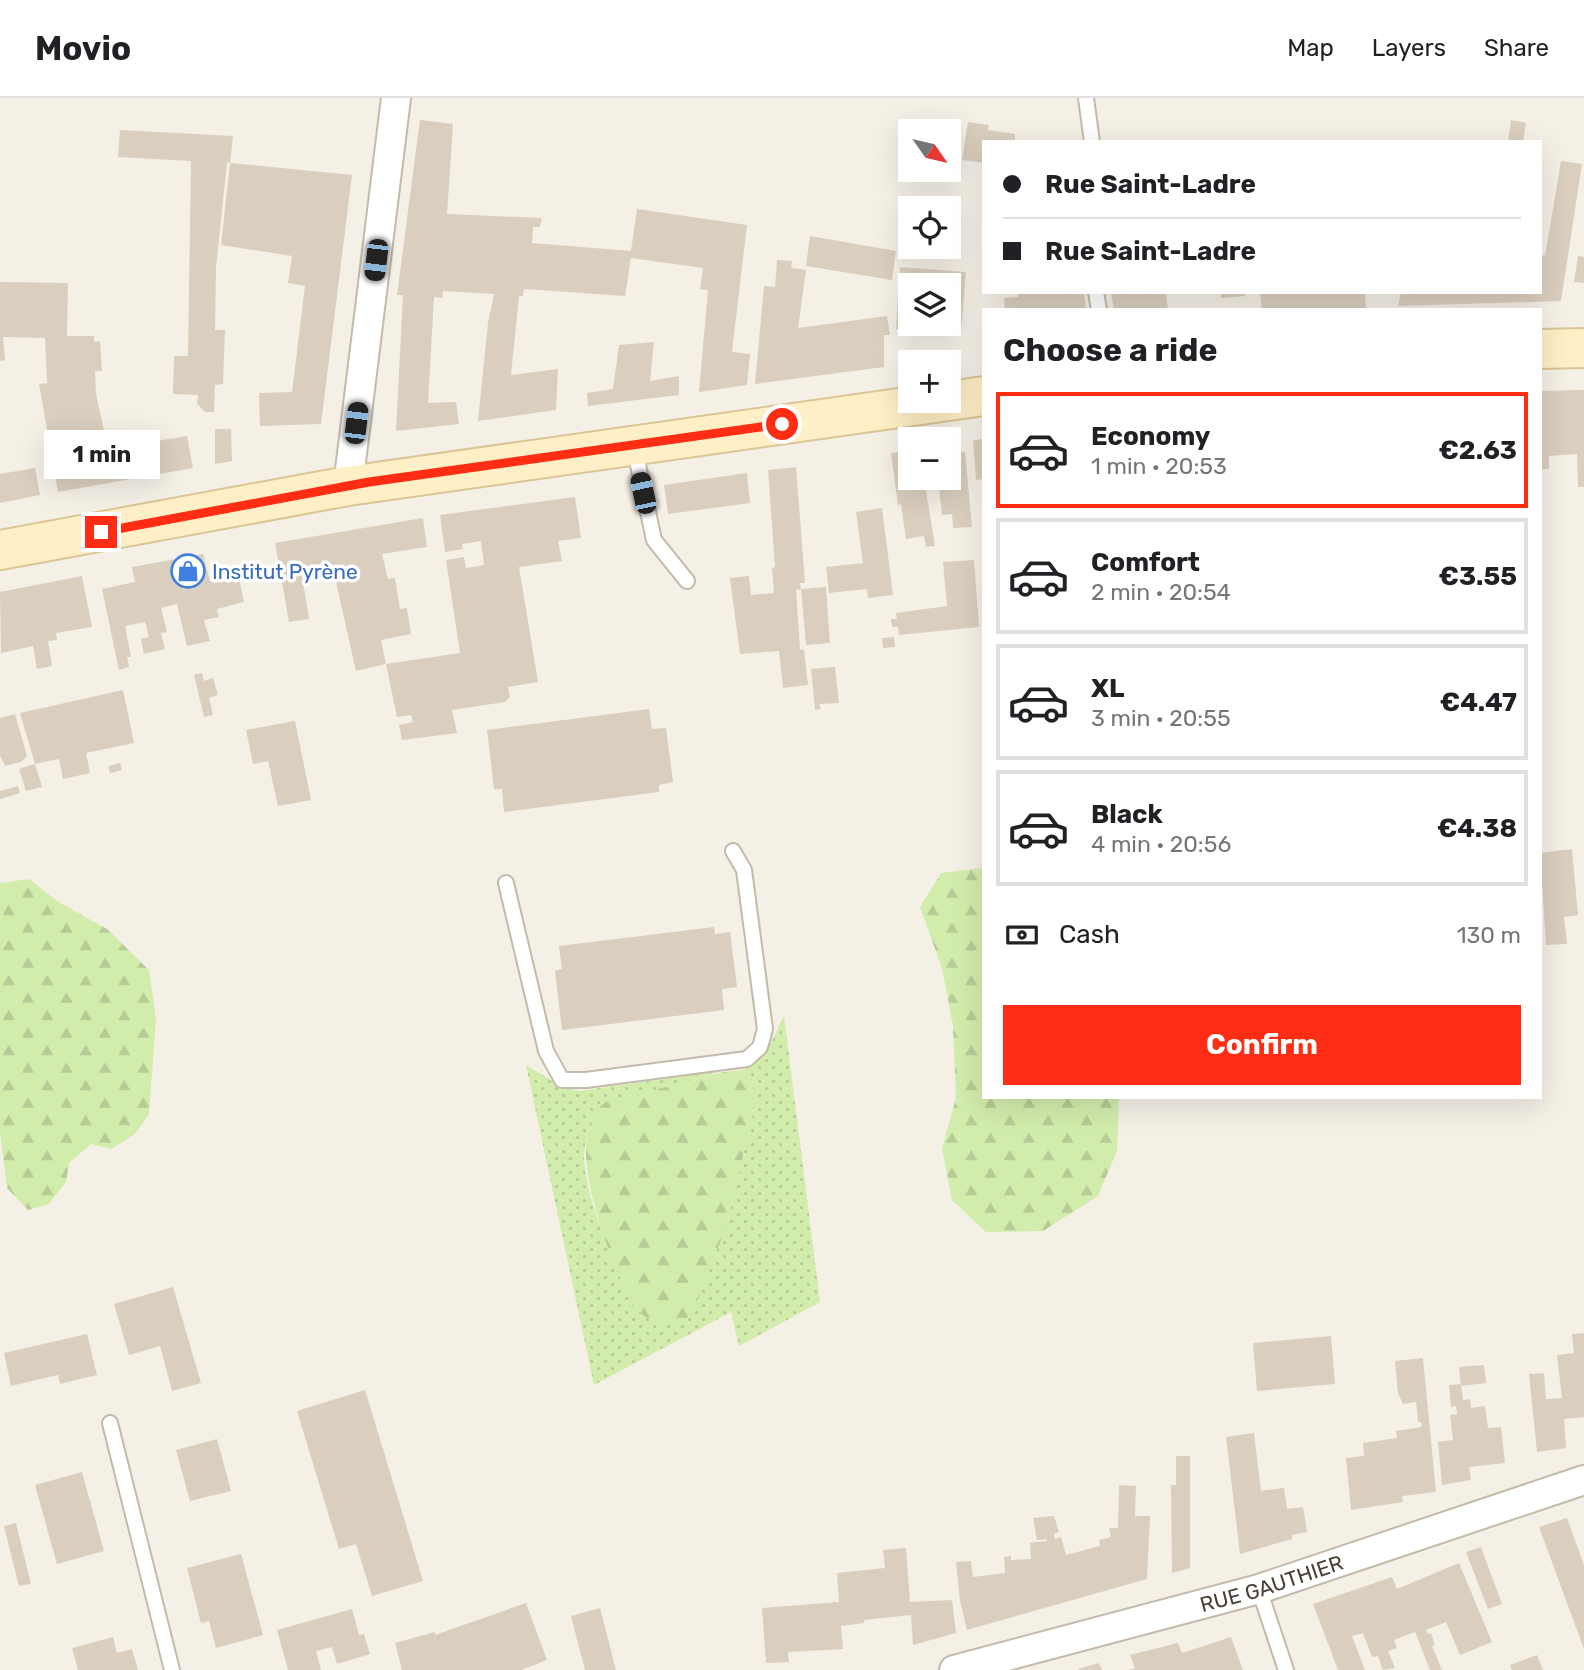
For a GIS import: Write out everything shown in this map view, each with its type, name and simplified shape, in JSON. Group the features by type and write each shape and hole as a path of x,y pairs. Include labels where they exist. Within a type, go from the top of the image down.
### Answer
{"street":[{"path":"348,486 396,98"},
{"path":"1542,349 1584,348"},
{"path":"0,550 348,486 982,396"},
{"name":"RUE GAUTHIER","path":"954,1670 1258,1589 1584,1480"}],"lane":[{"path":"1086,98 1092,140"},
{"path":"634,445 654,540 687,581"},
{"path":"506,883 546,1051 562,1080 586,1080 747,1059 760,1047 765,1029 744,870 733,851"},
{"path":"110,1423 172,1670"},
{"path":"1258,1589 1286,1670"}],"green space":[{"path":"982,868 982,1099 1119,1099 1117,1151 1098,1196 1043,1231 986,1232 952,1200 942,1149 956,1098 953,1027 942,968 920,907 941,873"},
{"path":"29,879 57,901 107,929 149,970 156,1019 149,1114 135,1134 111,1149 91,1144 69,1163 66,1182 49,1204 28,1210 7,1188 0,1132 0,883"},
{"path":"784,1016 820,1302 739,1346 731,1312 594,1385 526,1065 564,1088 579,1091 720,1071 681,1084 589,1126 584,1159 590,1194 628,1295 726,1227 754,1109 754,1090 743,1070 764,1054"},
{"path":"743,1070 754,1090 754,1109 726,1227 692,1314 679,1323 662,1324 635,1309 604,1235 588,1173 586,1145 591,1121 603,1104 616,1099 715,1074"}],"building":[{"path":"420,120 453,124 447,214 542,218 540,227 533,227 532,243 631,251 637,209 747,225 732,352 750,354 747,385 699,392 708,290 700,289 703,268 631,258 625,296 524,289 523,296 519,296 511,375 558,369 556,410 478,421 488,323 494,294 443,291 442,298 434,297 428,403 456,402 459,424 396,431 403,295 397,295"},
{"path":"1511,120 1526,123 1523,140 1508,140"},
{"path":"968,122 989,125 988,130 1015,134 1015,140 982,140 982,163 962,160"},
{"path":"120,130 233,136 230,163 227,163 216,268 215,330 225,330 223,384 215,385 214,412 205,412 197,404 198,395 173,394 174,356 188,356 191,161 118,157"},
{"path":"1561,161 1582,164 1561,301 1398,306 1401,294 1542,294 1542,256 1545,255"},
{"path":"230,163 352,175 321,424 260,426 259,393 292,392 305,286 288,283 292,256 221,245"},
{"path":"810,236 896,251 892,280 806,266"},
{"path":"1578,256 1584,257 1584,283 1574,282"},
{"path":"777,260 792,261 791,268 806,270 798,328 887,316 890,335 884,335 884,367 755,384 764,286 775,287"},
{"path":"900,267 966,272 961,333 961,273 900,273"},
{"path":"0,282 68,283 67,336 94,336 94,342 100,341 102,371 95,371 96,394 108,449 187,436 193,468 58,492 39,384 47,383 45,338 3,337 5,360 0,361"},
{"path":"1018,294 1084,294 1086,308 1005,308 1004,298 1018,297"},
{"path":"1111,294 1166,294 1168,308 1114,308"},
{"path":"1221,294 1245,296 1221,298"},
{"path":"1260,294 1365,294 1366,308 1262,308"},
{"path":"898,298 898,329 896,329"},
{"path":"654,342 650,381 679,376 679,395 588,406 587,393 613,389 619,345"},
{"path":"1584,390 1584,487 1578,487 1577,454 1549,456 1549,469 1542,469 1542,391"},
{"path":"215,429 231,429 232,461 215,464"},
{"path":"982,439 982,479 976,480 973,440"},
{"path":"898,452 898,490 926,490 935,546 926,547 924,536 906,539 891,453"},
{"path":"961,452 965,452 972,527 953,528 952,514 942,515 939,490 961,490"},
{"path":"796,467 805,583 800,583 801,589 796,590 800,649 804,650 808,685 783,688 779,651 740,654 730,578 749,576 751,595 774,593 772,568 775,567 768,470"},
{"path":"35,468 40,495 0,503 0,474"},
{"path":"747,473 750,503 668,514 664,485"},
{"path":"575,497 581,538 558,541 562,561 519,567 538,682 508,687 510,697 505,702 452,710 457,733 402,740 399,725 413,722 411,715 397,717 386,664 460,653 446,560 464,557 466,568 484,565 481,541 462,544 463,549 445,552 440,515"},
{"path":"882,508 893,595 868,598 867,589 829,593 826,567 863,563 856,512"},
{"path":"423,518 427,547 382,554 388,579 395,578 400,609 407,608 411,634 381,640 386,664 356,671 332,564 301,569 309,619 289,622 275,543"},
{"path":"203,554 210,581 238,574 244,602 217,609 219,617 204,620 210,641 187,646 177,604 161,608 167,632 161,633 165,649 144,654 141,639 149,637 145,622 125,626 131,657 127,657 129,667 119,670 102,589 135,582 132,567"},
{"path":"974,560 979,627 899,635 898,627 892,627 891,619 897,619 896,613 947,606 943,562"},
{"path":"82,576 92,627 56,633 57,640 48,641 52,666 37,669 33,646 1,653 0,592"},
{"path":"826,587 830,643 806,645 801,589"},
{"path":"894,637 895,647 883,648 882,638"},
{"path":"835,667 839,703 819,704 821,709 815,710 811,669"},
{"path":"202,673 204,681 213,678 218,695 209,698 213,715 204,717 194,675"},
{"path":"123,690 134,743 86,753 90,773 63,779 59,759 35,764 20,713"},
{"path":"649,709 652,729 666,728 673,782 659,785 659,792 504,812 502,789 494,789 487,730"},
{"path":"15,714 27,756 21,762 5,766 0,756 0,718"},
{"path":"295,721 311,800 278,806 268,761 253,764 246,730"},
{"path":"120,763 122,770 110,773 108,766"},
{"path":"35,764 42,787 26,791 19,769"},
{"path":"18,786 20,793 0,799 0,791"},
{"path":"1572,849 1578,915 1564,917 1567,944 1546,945 1542,853"},
{"path":"714,927 715,934 730,932 737,987 722,989 724,1010 562,1030 555,971 562,969 559,946"},
{"path":"173,1287 201,1383 172,1391 160,1346 129,1355 114,1304"},
{"path":"1584,1333 1584,1417 1564,1419 1566,1448 1537,1452 1529,1374 1544,1373 1546,1399 1562,1398 1557,1355 1574,1353 1572,1334"},
{"path":"87,1334 97,1375 60,1384 58,1375 11,1386 4,1353"},
{"path":"1331,1336 1335,1384 1257,1391 1253,1343"},
{"path":"1423,1358 1436,1492 1402,1496 1403,1502 1351,1510 1346,1458 1364,1456 1363,1443 1397,1438 1396,1431 1422,1427 1421,1422 1418,1422 1416,1402 1403,1404 1398,1393 1395,1361"},
{"path":"1484,1365 1486,1383 1461,1386 1459,1367"},
{"path":"1461,1384 1463,1400 1470,1399 1471,1408 1485,1406 1488,1428 1501,1427 1505,1463 1469,1467 1471,1480 1442,1485 1438,1442 1453,1440 1450,1415 1457,1414 1456,1406 1451,1407 1449,1385"},
{"path":"365,1390 423,1581 372,1596 356,1544 339,1549 297,1411"},
{"path":"1254,1433 1261,1491 1284,1488 1287,1509 1303,1507 1307,1532 1240,1554 1226,1437"},
{"path":"217,1439 231,1491 190,1501 176,1450"},
{"path":"1176,1456 1190,1456 1190,1568 1172,1573 1171,1485 1176,1485"},
{"path":"82,1472 104,1551 57,1564 35,1485"},
{"path":"1119,1485 1136,1486 1135,1516 1150,1516 1147,1579 967,1630 960,1601 956,1562 971,1561 973,1577 1005,1573 1004,1557 1011,1556 1011,1560 1031,1559 1030,1543 1047,1541 1037,1540 1033,1518 1054,1516 1059,1532 1054,1534 1055,1539 1061,1537 1066,1555 1100,1546 1099,1540 1111,1537 1109,1528 1118,1528"},
{"path":"1567,1518 1584,1565 1584,1649 1539,1527"},
{"path":"16,1523 31,1584 19,1586 4,1526"},
{"path":"1481,1547 1502,1604 1488,1609 1466,1552"},
{"path":"906,1548 910,1602 952,1600 956,1633 913,1645 911,1615 864,1620 864,1623 841,1626 843,1649 788,1652 789,1662 766,1663 762,1608 839,1602 837,1573 885,1568 883,1550"},
{"path":"241,1554 263,1635 216,1648 209,1621 201,1623 187,1568"},
{"path":"1459,1563 1492,1642 1460,1655 1446,1622 1426,1630 1428,1634 1431,1633 1435,1645 1432,1646 1442,1670 1430,1670 1415,1632 1394,1640 1397,1648 1388,1651 1395,1668 1383,1670 1378,1656 1372,1657 1363,1633 1352,1636 1365,1670 1338,1670 1313,1604 1392,1577 1397,1589"},
{"path":"526,1603 547,1660 521,1670 402,1670 395,1643 435,1632 435,1635"},
{"path":"600,1608 616,1670 585,1670 571,1616"},
{"path":"352,1609 359,1635 364,1634 370,1654 337,1664 332,1647 316,1651 321,1670 288,1670 277,1630"},
{"path":"113,1637 117,1653 132,1649 138,1670 78,1670 72,1648"},
{"path":"1231,1637 1243,1670 1129,1670 1135,1668 1130,1655 1178,1643 1182,1653"},
{"path":"1537,1655 1543,1670 1512,1670 1510,1665"},
{"path":"1099,1663 1102,1670 1078,1670 1078,1669"}],"place":[{"name":"Institut Pyrène","path":"188,571"}],"route":[{"path":"101,532 369,482 782,424"}]}
